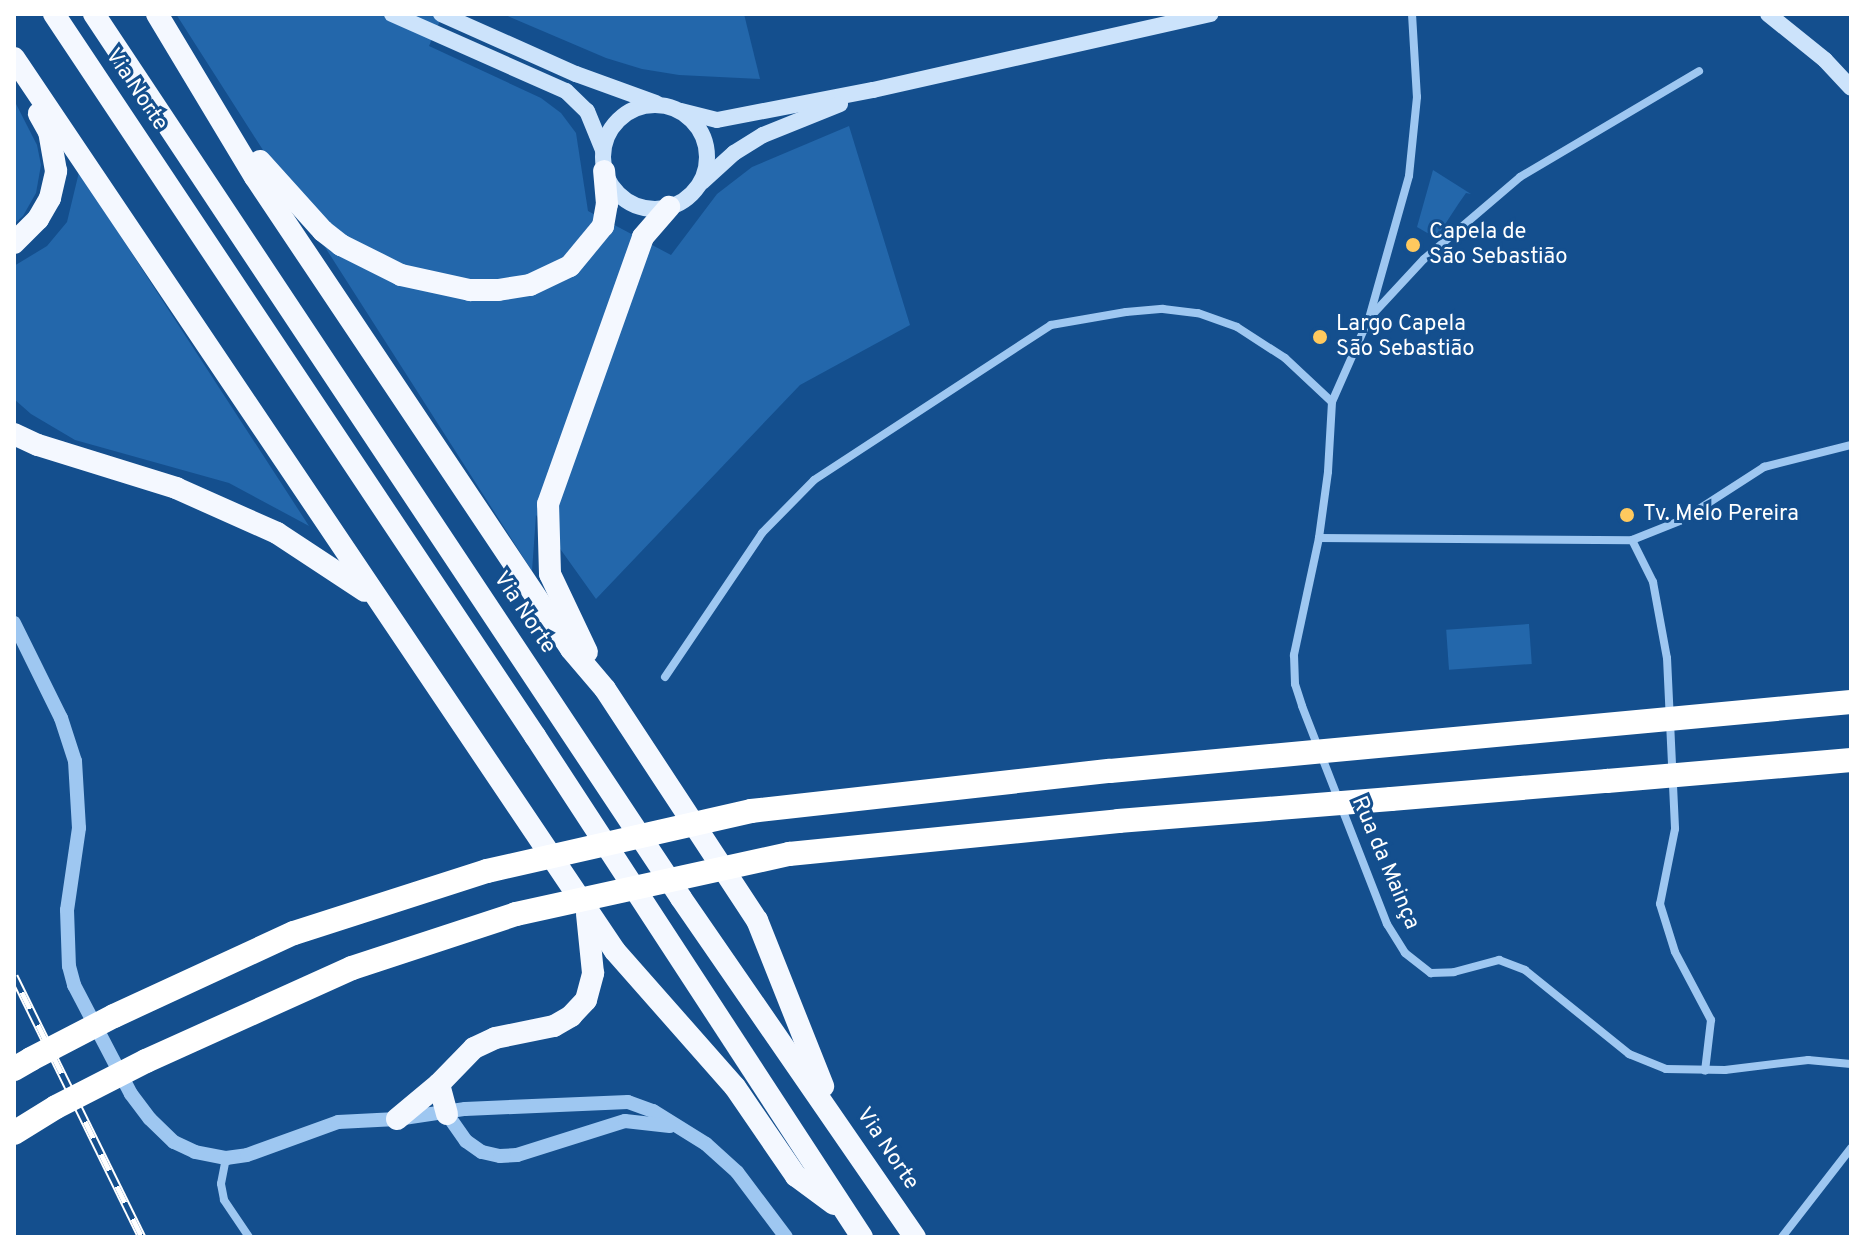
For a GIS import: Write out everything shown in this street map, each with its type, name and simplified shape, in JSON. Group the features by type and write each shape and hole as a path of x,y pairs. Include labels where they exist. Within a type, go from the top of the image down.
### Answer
{"highway":[{"name":"Via Norte","path":"54,14 535,736 862,1237"},
{"name":"Via Norte","path":"94,14 681,898 915,1237"},
{"path":"157,14 273,203 571,649 605,689 757,920 836,1121"},
{"path":"14,58 615,951 735,1087 796,1176 845,1212"},
{"path":"14,72 49,132 56,171 50,198 38,219 14,243"},
{"path":"209,96 267,171 323,231 363,258 428,283 498,290 530,285 570,266 603,226 607,204 604,160"},
{"path":"605,689 550,574 548,504 643,237 669,207"},
{"path":"14,434 38,445 176,488 277,533 374,596"},
{"path":"22,1064 114,1016 294,933 487,871 751,811 1110,771 1851,702"},
{"path":"14,1133 56,1107 146,1061 352,968 516,914 789,854 1118,821 1851,760"},
{"path":"397,1119 439,1084 474,1048 495,1038 554,1026 571,1016 586,1000 593,973 586,909"},
{"path":"439,1084 447,1114"}],"main road":[{"path":"392,14 566,91 587,111 613,189 629,202 648,209 669,207 687,198 734,153 763,135 873,90"},
{"path":"441,14 576,74 662,105 717,120 873,90 1211,14"},
{"path":"1768,14 1825,60 1851,76"},
{"path":"1825,60 1851,88"},
{"path":"604,160 609,131 623,115 641,106 662,105"},
{"path":"681,111 696,124 706,142 707,162 700,183"}],"street":[{"path":"665,677 762,533 814,480 1051,325 1126,312 1163,309 1198,313 1237,327 1285,358 1332,402 1369,318 1409,176 1417,97 1412,14"},
{"path":"1369,318 1424,259 1520,177 1699,71"},
{"name":"Rua da Mainça","path":"1332,402 1328,472 1319,538 1294,655 1295,684 1387,924 1405,953 1431,973 1454,972 1499,960 1525,970 1629,1054 1666,1069 1705,1071 1808,1060 1851,1064"},
{"path":"1319,538 1632,540 1682,520 1764,467 1851,445"},
{"path":"1632,540 1653,582 1667,658 1675,829 1660,904 1675,952 1711,1020 1705,1071"},
{"path":"14,623 61,718 75,761 79,828 67,910 66,947 74,985 131,1094 150,1119 174,1142 195,1152 226,1158 247,1155 338,1122 447,1114 465,1109 628,1102 653,1111 706,1144 737,1172 786,1237"},
{"path":"447,1114 466,1141"},
{"path":"397,1119 433,1125 482,1152 500,1156 517,1155 625,1121 659,1123 684,1130"},
{"path":"1782,1237 1851,1148"},
{"path":"226,1158 221,1184 224,1200 249,1237"}],"shaded area":[{"path":"176,14 443,14 429,46 541,98 561,113 576,133 588,211 671,255 717,194 752,167 849,126 910,325 800,385 596,599 536,515 532,571"},
{"path":"503,14 744,14 760,79 679,75 642,69 606,58"},
{"path":"14,100 37,145 41,165 36,193 23,216 14,224"},
{"path":"1433,170 1471,194 1466,193 1436,238 1417,227"},
{"path":"79,172 309,526 229,483 75,440 31,414 14,399 14,266 47,246 67,222"},
{"path":"1529,624 1532,664 1449,670 1446,630"}],"railway":[{"path":"14,976 142,1237"}],"place":[{"name":"Capela de São Sebastião","path":"1413,245"},
{"name":"Largo Capela São Sebastião","path":"1320,337"},
{"name":"Tv. Melo Pereira","path":"1627,515"}]}
